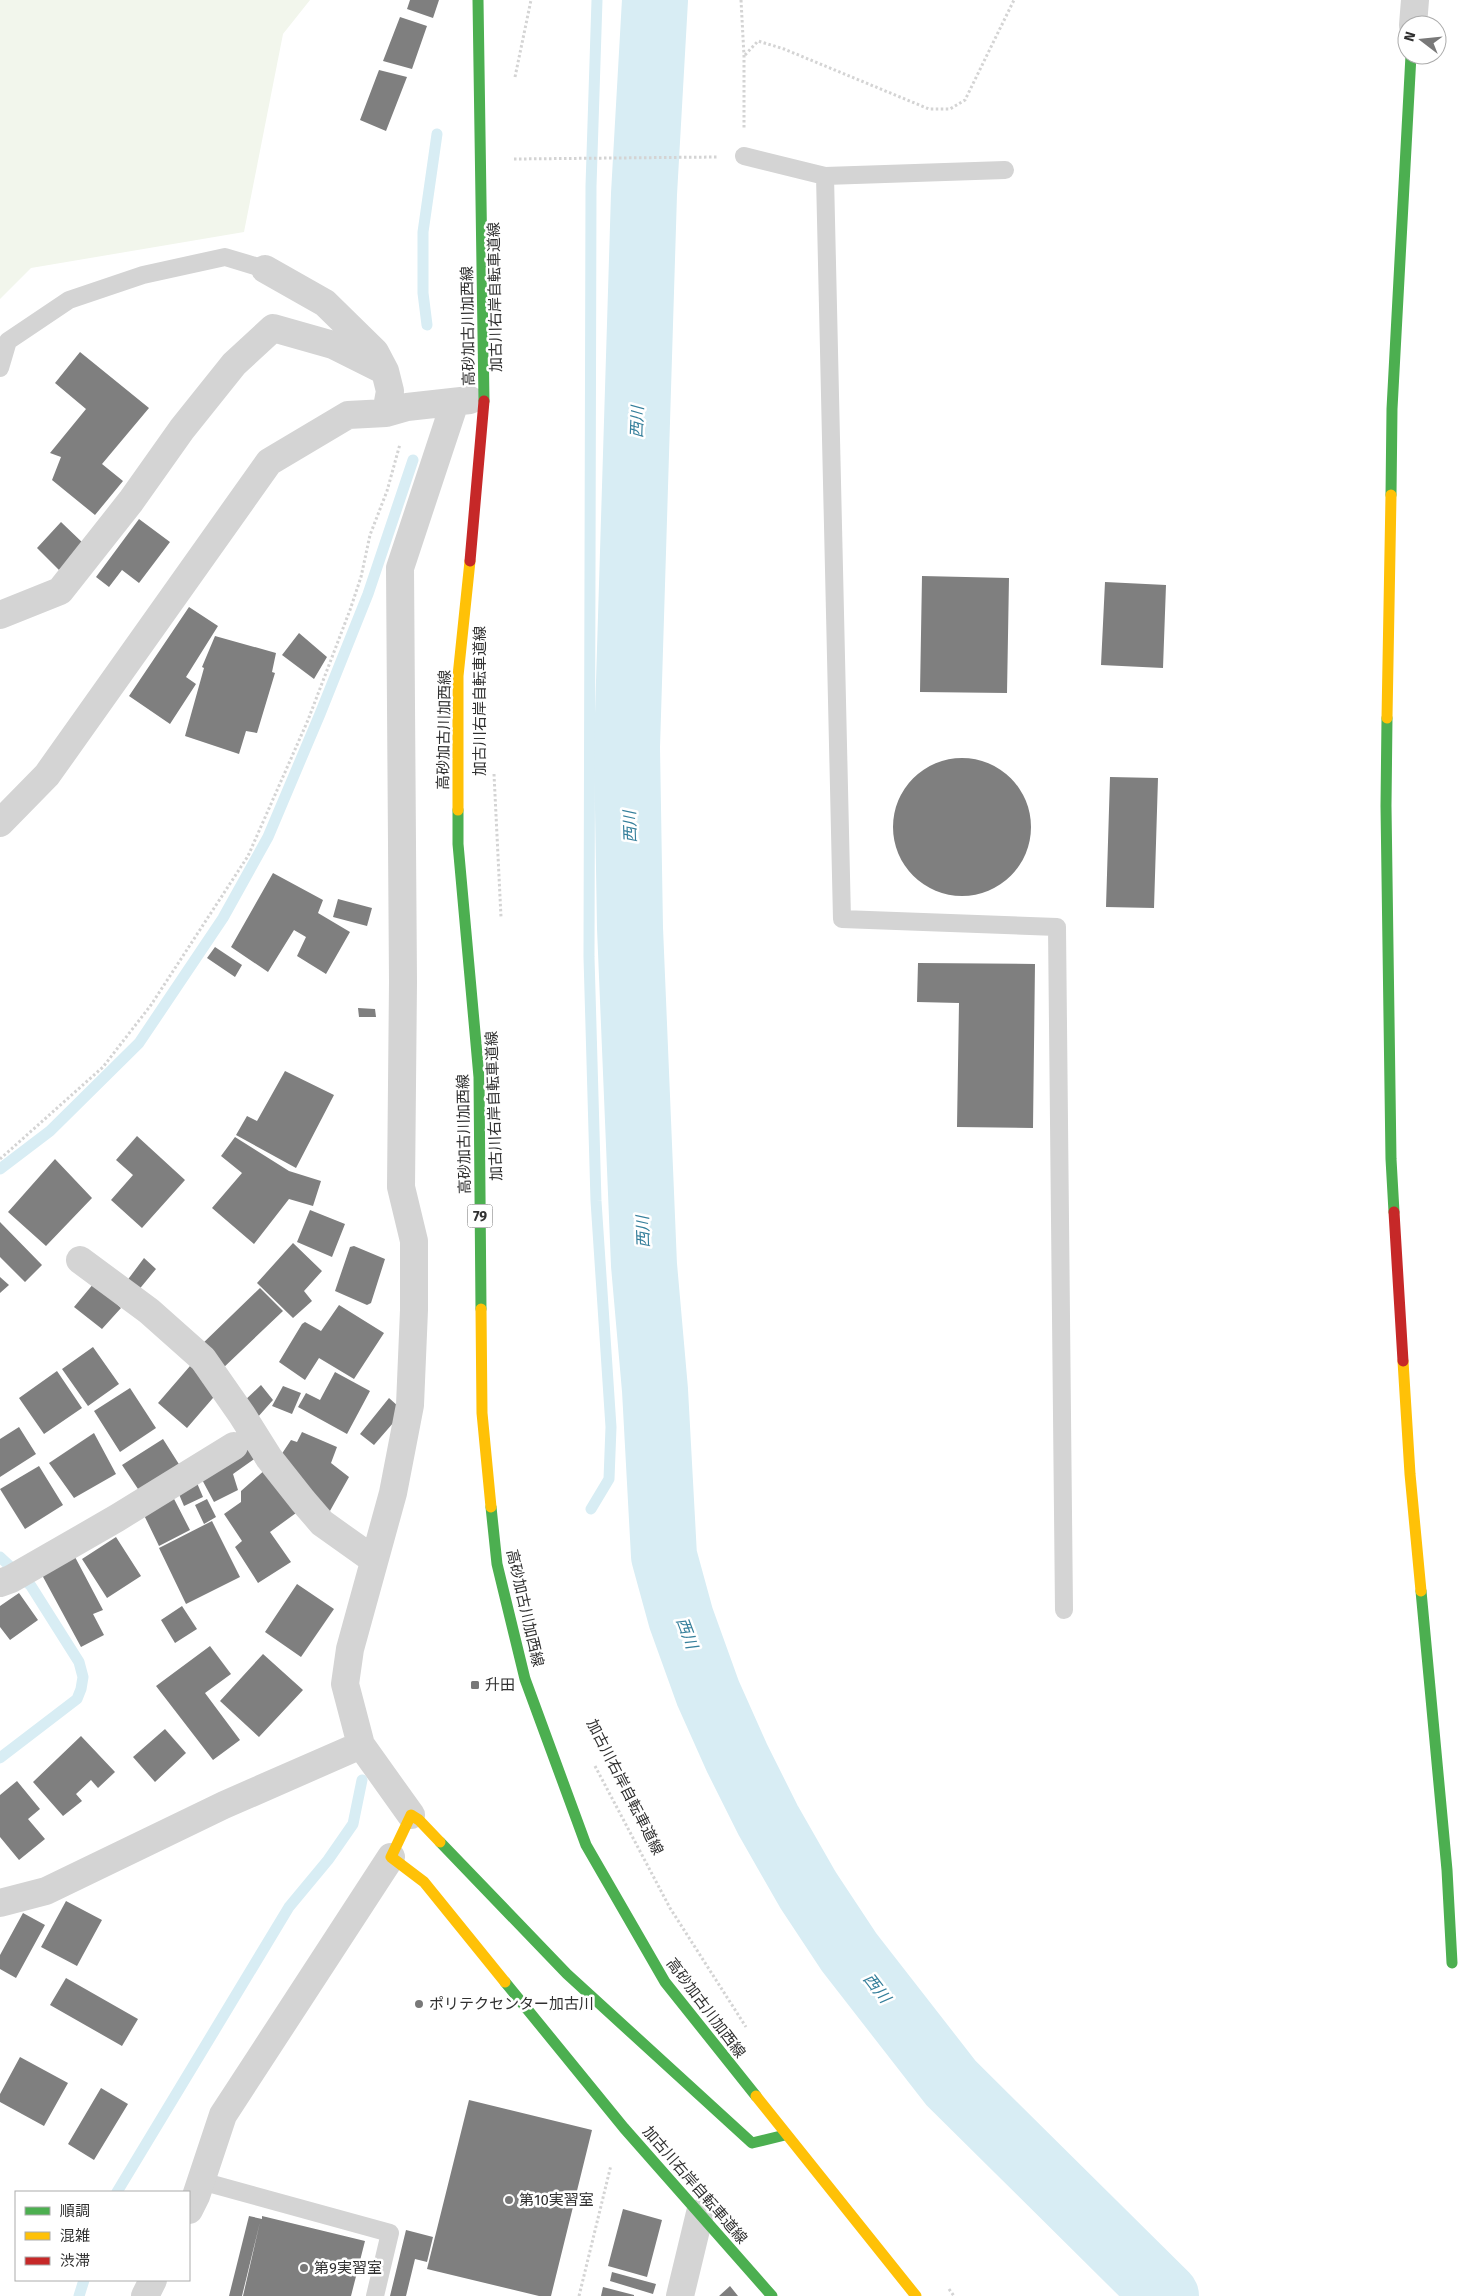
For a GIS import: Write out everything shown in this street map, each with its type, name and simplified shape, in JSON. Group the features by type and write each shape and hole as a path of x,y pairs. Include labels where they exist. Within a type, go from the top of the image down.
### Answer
{"main road":[{"name":"高砂加古川加西線","path":"478,0 469,400 477,501 458,676 458,844 479,1077 482,1413 497,1564 525,1679 586,1845 665,1982 916,2296"},
{"path":"1410,65 1392,409 1386,806 1391,1159 1410,1474 1447,1870 1452,1964"},
{"path":"391,1858 411,1815 419,1820 568,1974 752,2144 786,2135"},
{"name":"加古川右岸自転車道線","path":"391,1858 424,1882 624,2128 772,2296"}],"street":[{"path":"1414,15 1415,0"},
{"path":"265,269 325,303 375,352 385,371 396,410"},
{"path":"0,616 60,591 131,501 188,422 234,364 273,328 333,345 385,371"},
{"path":"0,823 47,775 269,462 348,415 469,400"},
{"path":"411,1815 361,1745 345,1684 350,1649 393,1493 410,1405 414,1310 414,1241 401,1187 403,972 400,568 469,400"},
{"path":"80,1260 149,1311 204,1359 269,1458 303,1501 322,1523 374,1560"},
{"path":"0,1583 11,1580 117,1518 234,1446"},
{"path":"0,1903 46,1891 224,1805 361,1745"},
{"path":"190,2208 223,2115 391,1858"},
{"path":"680,2296 700,2213"},
{"path":"145,2296 152,2281"}],"lane":[{"path":"744,156 825,176 1005,170"},
{"path":"825,176 842,919 1057,927 1064,1610"},
{"path":"0,368 8,341 69,300 143,275 225,257 265,269"},
{"path":"201,2181 390,2233 375,2296"}],"path":[{"path":"513,83 531,0"},
{"path":"550,159 744,156 744,56 741,0"},
{"path":"744,56 758,41 784,49 929,109 950,109 965,100 1014,0"},
{"path":"0,1159 103,1067 151,1005 248,856 308,720 361,577 370,536 397,460 396,410"},
{"name":"加古川右岸自転車道線","path":"493,764 501,922"},
{"name":"加古川右岸自転車道線","path":"593,1763 670,1908 729,2003 752,2034"},
{"path":"579,2296 612,2162"}],"shaded area":[{"path":"0,0 310,0 283,34 244,232 31,268 0,299"}],"building":[{"path":"410,0 439,0 433,18 407,9"},
{"path":"400,17 427,26 412,69 383,61"},
{"path":"379,70 407,77 386,131 360,120"},
{"path":"80,352 149,408 102,464 123,481 95,515 52,480 61,457 50,453 86,409 55,383"},
{"path":"139,519 170,542 139,583 122,570 109,587 96,577"},
{"path":"61,522 85,545 59,570 37,548"},
{"path":"922,576 1009,578 1007,693 920,692"},
{"path":"1105,582 1166,585 1163,668 1101,665"},
{"path":"189,607 218,626 186,677 196,684 170,724 129,696"},
{"path":"299,633 327,657 314,679 282,655"},
{"path":"215,636 276,653 272,672 275,673 257,733 246,731 239,754 185,736 204,668 202,667"},
{"path":"962,758 976,759 989,763 1001,769 1011,778 1020,788 1026,800 1030,813 1030,841 1026,854 1020,866 1011,876 1001,885 989,891 976,895 962,896 948,895 935,891 923,885 913,876 904,866 898,854 894,841 893,827 894,813 898,800 904,788 913,778 923,769 935,763 948,759"},
{"path":"1110,777 1158,778 1154,908 1106,907"},
{"path":"273,873 323,900 318,913 350,932 326,974 297,956 306,937 294,930 268,972 231,947"},
{"path":"338,899 372,908 367,926 333,917"},
{"path":"215,947 242,965 235,977 207,958"},
{"path":"918,963 1035,964 1033,1128 957,1127 959,1003 917,1002"},
{"path":"358,1008 375,1009 376,1017 359,1017"},
{"path":"285,1071 334,1095 296,1168 236,1135 247,1116 257,1121"},
{"path":"137,1136 185,1180 142,1228 111,1200 133,1175 116,1160"},
{"path":"235,1137 289,1171 321,1181 313,1206 289,1199 254,1244 212,1208 242,1173 221,1156"},
{"path":"55,1159 92,1198 46,1246 8,1212"},
{"path":"310,1210 345,1224 332,1257 297,1242"},
{"path":"0,1222 42,1265 25,1282 0,1257"},
{"path":"293,1243 322,1271 304,1291 312,1301 293,1318 257,1283"},
{"path":"354,1246 385,1259 371,1303 367,1305 335,1291 350,1247"},
{"path":"144,1258 156,1269 137,1292 126,1282"},
{"path":"0,1277 9,1285 0,1293"},
{"path":"94,1283 121,1308 102,1329 74,1307"},
{"path":"260,1288 283,1311 221,1370 199,1347"},
{"path":"339,1305 384,1333 354,1379 319,1358 305,1380 279,1362 302,1324 305,1322 321,1331"},
{"path":"93,1347 119,1384 88,1406 62,1369"},
{"path":"190,1366 219,1391 187,1428 158,1403"},
{"path":"57,1371 82,1408 44,1434 19,1398"},
{"path":"335,1372 370,1391 347,1434 298,1407 306,1393 320,1400"},
{"path":"261,1385 273,1400 257,1418 242,1403"},
{"path":"283,1386 301,1393 292,1414 272,1406"},
{"path":"130,1388 156,1428 120,1452 94,1411"},
{"path":"389,1398 399,1407 400,1415 374,1445 360,1434"},
{"path":"19,1427 36,1454 0,1477 0,1439"},
{"path":"302,1432 337,1447 331,1463 349,1477 326,1518 279,1458 291,1440 297,1442"},
{"path":"94,1433 116,1474 74,1498 49,1463"},
{"path":"163,1439 182,1469 142,1495 122,1465"},
{"path":"250,1444 257,1457 233,1474 238,1490 214,1502 199,1474"},
{"path":"39,1466 63,1505 25,1529 0,1489"},
{"path":"266,1469 296,1513 270,1532 291,1562 258,1583 235,1547 242,1541 224,1514 241,1502 241,1491"},
{"path":"194,1476 203,1497 184,1506 175,1485"},
{"path":"171,1493 190,1530 159,1546 141,1509"},
{"path":"207,1499 216,1517 204,1524 195,1505"},
{"path":"212,1521 240,1577 186,1604 159,1548"},
{"path":"116,1537 141,1576 107,1598 82,1559"},
{"path":"75,1557 103,1610 93,1614 104,1635 81,1647 42,1575"},
{"path":"297,1584 334,1609 301,1657 265,1632"},
{"path":"19,1593 38,1620 10,1640 0,1627 0,1606"},
{"path":"182,1606 197,1629 175,1643 161,1620"},
{"path":"210,1646 231,1674 205,1693 240,1740 213,1760 156,1686"},
{"path":"263,1654 303,1690 259,1737 220,1701"},
{"path":"165,1729 186,1753 155,1782 133,1757"},
{"path":"81,1736 115,1772 98,1788 91,1780 76,1794 82,1801 63,1816 33,1782"},
{"path":"17,1781 40,1809 28,1819 45,1839 19,1860 0,1837 0,1795"},
{"path":"66,1901 102,1920 77,1966 41,1947"},
{"path":"23,1913 45,1925 16,1978 0,1969 0,1955"},
{"path":"66,1978 138,2019 122,2046 50,2005"},
{"path":"20,2057 68,2083 44,2126 0,2102 0,2094"},
{"path":"101,2088 128,2104 94,2160 68,2144"},
{"name":"第10実習室","path":"469,2100 592,2130 551,2296 539,2296 427,2269"},
{"path":"623,2209 662,2220 647,2277 608,2266"},
{"name":"第9実習室","path":"249,2216 262,2219 262,2216 365,2241 351,2296 243,2296 260,2222 242,2296 229,2296"},
{"path":"406,2230 433,2237 427,2262 415,2259 406,2296 390,2296"},
{"path":"612,2272 656,2284 653,2294 610,2281"},
{"path":"730,2286 738,2296 719,2296"},
{"path":"603,2287 634,2295 634,2296 601,2296"}],"waterway":[{"path":"591,1509 609,1479 611,1427 596,1201 589,957 591,186 597,0"},
{"name":"西川","path":"655,0 644,194 627,747 630,928 644,1265 655,1390 664,1556 681,1618 708,1693 737,1758 768,1820 808,1890 849,1952 951,2083 1166,2296"},
{"path":"427,325 423,293 423,232 437,134"},
{"path":"0,1169 50,1131 139,1043 223,918 268,837 320,714 368,594 413,460"},
{"path":"0,1557 31,1586 79,1662 83,1677 77,1699 0,1758"},
{"path":"118,2191 289,1907 328,1860 353,1824 362,1780"},
{"path":"79,2296 84,2281"}],"traffic: fast":[{"path":"478,0 484,401"},
{"path":"1391,495 1392,409 1410,65"},
{"path":"1387,718 1386,806 1391,1159 1394,1212"},
{"path":"458,810 458,844 479,1077 481,1309"},
{"path":"491,1507 497,1564 525,1679 586,1845 665,1982 756,2096"},
{"path":"1421,1591 1447,1870 1452,1963"},
{"path":"440,1842 567,1974 752,2143 785,2135"},
{"path":"505,1982 624,2128 772,2296"}],"traffic: slow":[{"path":"1387,718 1391,495"},
{"path":"458,810 458,676 470,561"},
{"path":"481,1309 482,1413 491,1507"},
{"path":"1403,1361 1410,1474 1421,1591"},
{"path":"440,1842 419,1820 411,1815 391,1857 424,1882 505,1982"},
{"path":"756,2096 916,2296"}],"traffic: jam":[{"path":"470,561 484,401"},
{"path":"1394,1212 1403,1361"}],"place":[{"name":"升田","path":"475,1685"},
{"name":"ポリテクセンター加古川","path":"419,2004"},
{"name":"第10実習室","path":"509,2200"},
{"name":"第9実習室","path":"304,2268"}]}
